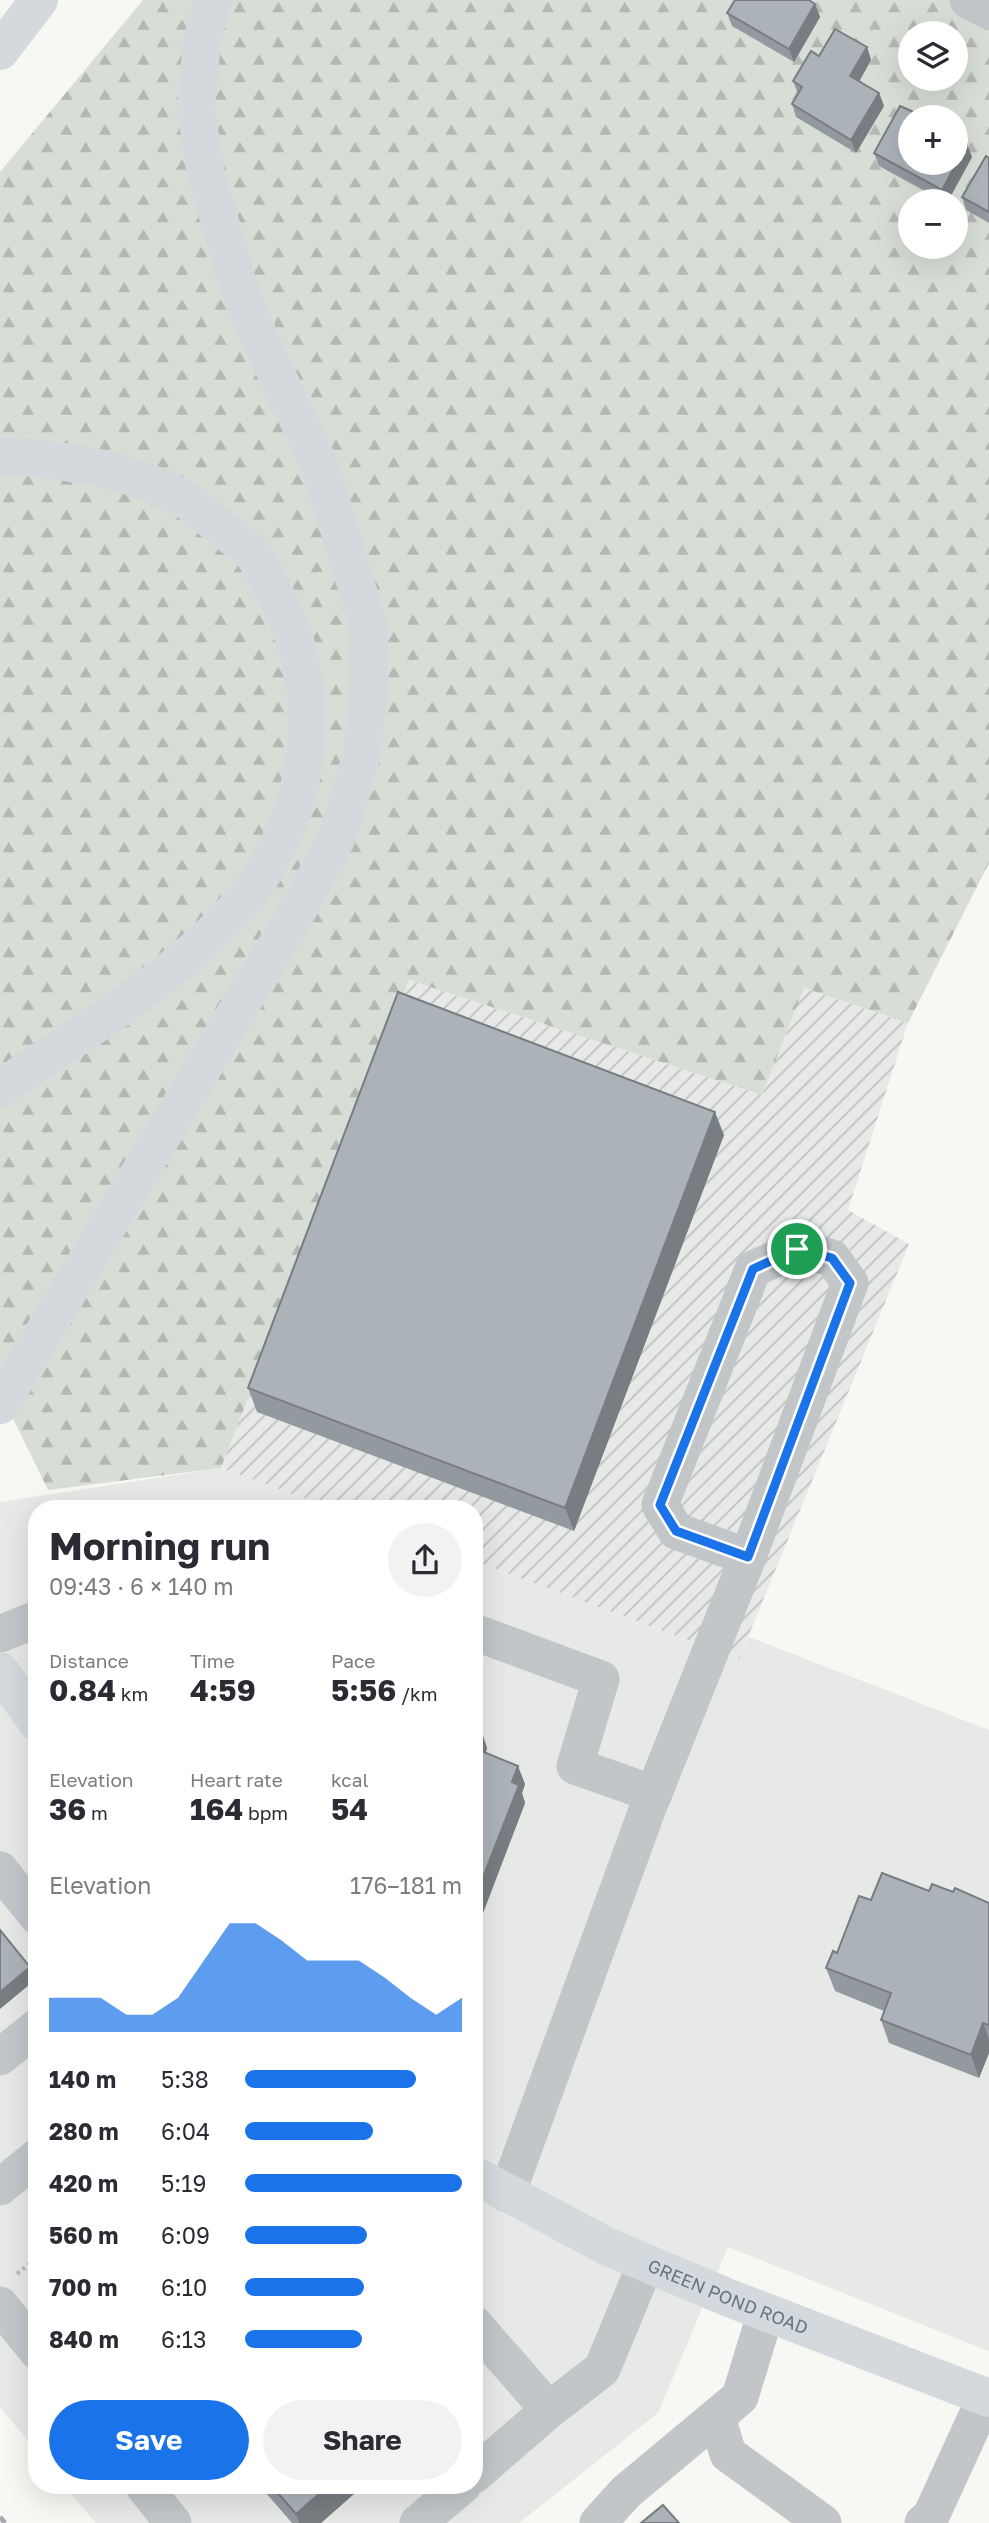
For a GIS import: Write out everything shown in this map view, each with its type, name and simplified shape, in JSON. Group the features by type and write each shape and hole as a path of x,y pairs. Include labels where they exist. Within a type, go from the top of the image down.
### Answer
{"main road":[{"path":"0,51 39,0"},
{"path":"0,1405 302,903 340,833 361,756 369,698 369,627 320,466 254,326 236,278 205,170 196,108 202,41 213,0"},
{"path":"0,456 55,458 114,471 185,499 252,553 291,622 303,673 308,730 304,777 290,817 267,867 240,903 187,958 0,1088"},
{"path":"0,1671 28,1710"},
{"name":"GREEN POND ROAD","path":"483,2180 606,2246 766,2312 987,2397"}],"street":[{"path":"968,0 989,11"},
{"path":"507,2194 654,1794 748,1557 850,1283 832,1258 797,1249 753,1269 660,1505 676,1531 748,1557"},
{"path":"0,1634 28,1623"},
{"path":"483,1635 601,1679 575,1766 654,1794"},
{"path":"12,1880 28,1903"},
{"path":"0,2029 28,2006"},
{"path":"0,2057 28,2034"},
{"path":"0,2187 28,2164"},
{"path":"483,2467 602,2369 646,2263"},
{"path":"0,2305 28,2340"},
{"path":"598,2523 626,2492 740,2398 766,2312"},
{"path":"483,2334 549,2410"},
{"path":"927,2519 987,2397"},
{"path":"717,2417 728,2454 823,2523"},
{"path":"150,2494 173,2523"},
{"path":"418,2523 451,2494"}],"shaded area":[{"path":"409,980 762,1095 804,988 908,1023 848,1210 909,1244 739,1659 483,1564 483,1500 310,1500 221,1468"},
{"path":"221,1468 310,1500 28,1500 28,2441 0,2407 0,1502"},
{"path":"483,1564 739,1659 749,1637 989,1730 989,2351 728,2247 658,2413 519,2523 96,2523 72,2494 483,2494"}],"green space":[{"path":"143,0 989,0 989,863 908,1023 804,988 762,1095 409,980 221,1468 48,1490 0,1392 0,172"}],"building":[{"path":"735,0 809,0 815,4 789,49 727,13"},
{"path":"835,29 867,47 850,76 879,93 851,140 792,104 802,87 793,81 811,51 819,56"},
{"path":"898,110 898,166 874,153"},
{"path":"986,156 989,158 989,212 968,200 967,189"},
{"path":"914,175 950,175 940,189"},
{"path":"398,992 715,1112 565,1508 248,1388"},
{"path":"483,1752 518,1766 512,1782 519,1785 483,1877"},
{"path":"882,1873 929,1891 932,1884 953,1892 955,1888 989,1903 989,2025 983,2023 971,2055 881,2020 891,1993 826,1968 833,1951 837,1953 859,1896 871,1900"},
{"path":"0,1930 28,1965 28,1969 0,1992"},
{"path":"279,2494 319,2494 296,2514"},
{"path":"663,2505 679,2523 641,2523"}],"railway":[{"path":"0,2517 5,2523"}],"route":[{"path":"797,1249 832,1258 850,1283 748,1557 676,1531 660,1505 753,1269 797,1249"}]}
